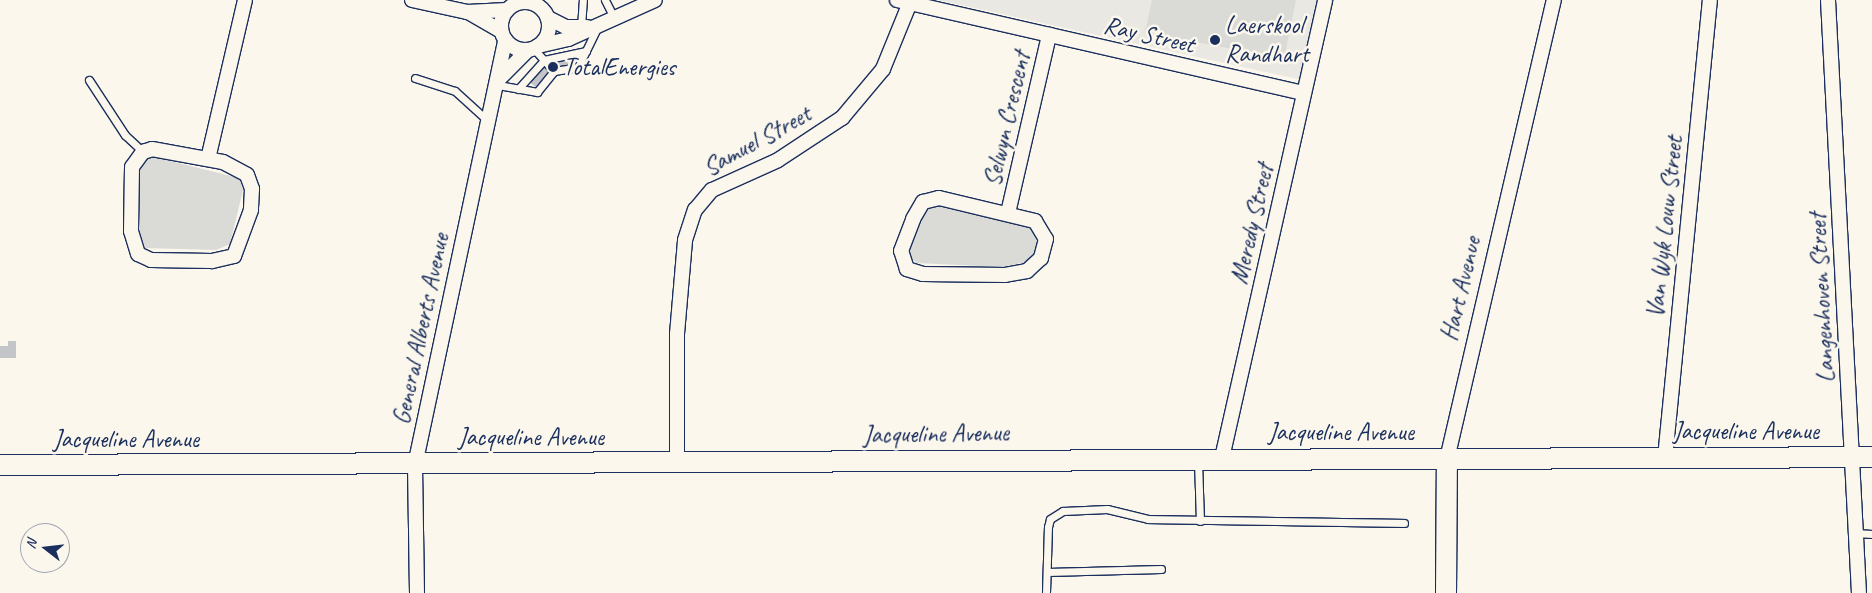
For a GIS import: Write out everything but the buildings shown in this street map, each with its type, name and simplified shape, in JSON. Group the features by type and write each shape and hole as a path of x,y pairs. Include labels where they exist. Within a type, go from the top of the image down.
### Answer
{"street":[{"path":"208,159 245,0"},
{"path":"418,1 467,12 503,35 533,49 655,0"},
{"name":"Ray Street","path":"896,0 1304,93"},
{"name":"Meredy Street","path":"1222,458 1325,0"},
{"name":"Hart Avenue","path":"1446,593 1447,459 1554,0"},
{"name":"Van Wyk Louw Street","path":"1665,458 1710,0"},
{"name":"Langenhoven Street","path":"1828,0 1859,593"},
{"path":"467,12 524,2 536,3 548,18 590,26"},
{"name":"Samuel Street","path":"676,462 677,334 685,240 695,210 712,190 778,160 842,118 883,69 911,2"},
{"path":"503,35 511,5"},
{"path":"499,81 547,34 548,18"},
{"name":"General Alberts Avenue","path":"417,593 415,464 499,81 503,35"},
{"name":"Selwyn Crescent","path":"1008,212 1049,35"},
{"path":"143,152 208,159 238,168 251,181 251,210 241,246 225,260 151,260 138,254 131,231 132,167 143,152"},
{"name":"Selwyn Crescent","path":"945,198 1008,212 1035,221 1044,232 1041,258 1027,271 1005,275 923,274 902,264 901,251 923,202 945,198"},
{"name":"Jacqueline Avenue","path":"0,466 1198,458 1872,457"}],"lane":[{"path":"499,81 518,89 536,92 554,71 578,67 586,51 590,26 583,0"},
{"path":"606,0 614,18"},
{"path":"533,49 554,71"},
{"path":"518,89 544,60 586,51"},
{"path":"415,78 455,92 489,121"},
{"path":"89,80 125,135 143,152"},
{"path":"1198,458 1200,521"},
{"path":"1046,593 1048,527 1050,519 1063,511 1100,509 1148,519 1200,521 1404,523"},
{"path":"1855,533 1872,534"},
{"path":"1047,572 1161,569"}],"shaded area":[{"name":"Laerskool Randhart","path":"938,0 1319,0 1302,80"},
{"path":"1152,0 1296,0 1284,59 1145,32"},
{"path":"154,157 239,178 243,190 230,244 216,250 144,248 140,242 139,169 142,161"},
{"path":"932,205 1032,228 1037,242 1033,256 1027,262 1001,267 916,263 905,251 923,209"}],"place":[{"name":"Laerskool Randhart","path":"1215,40"},
{"name":"TotalEnergies","path":"553,67"}]}
